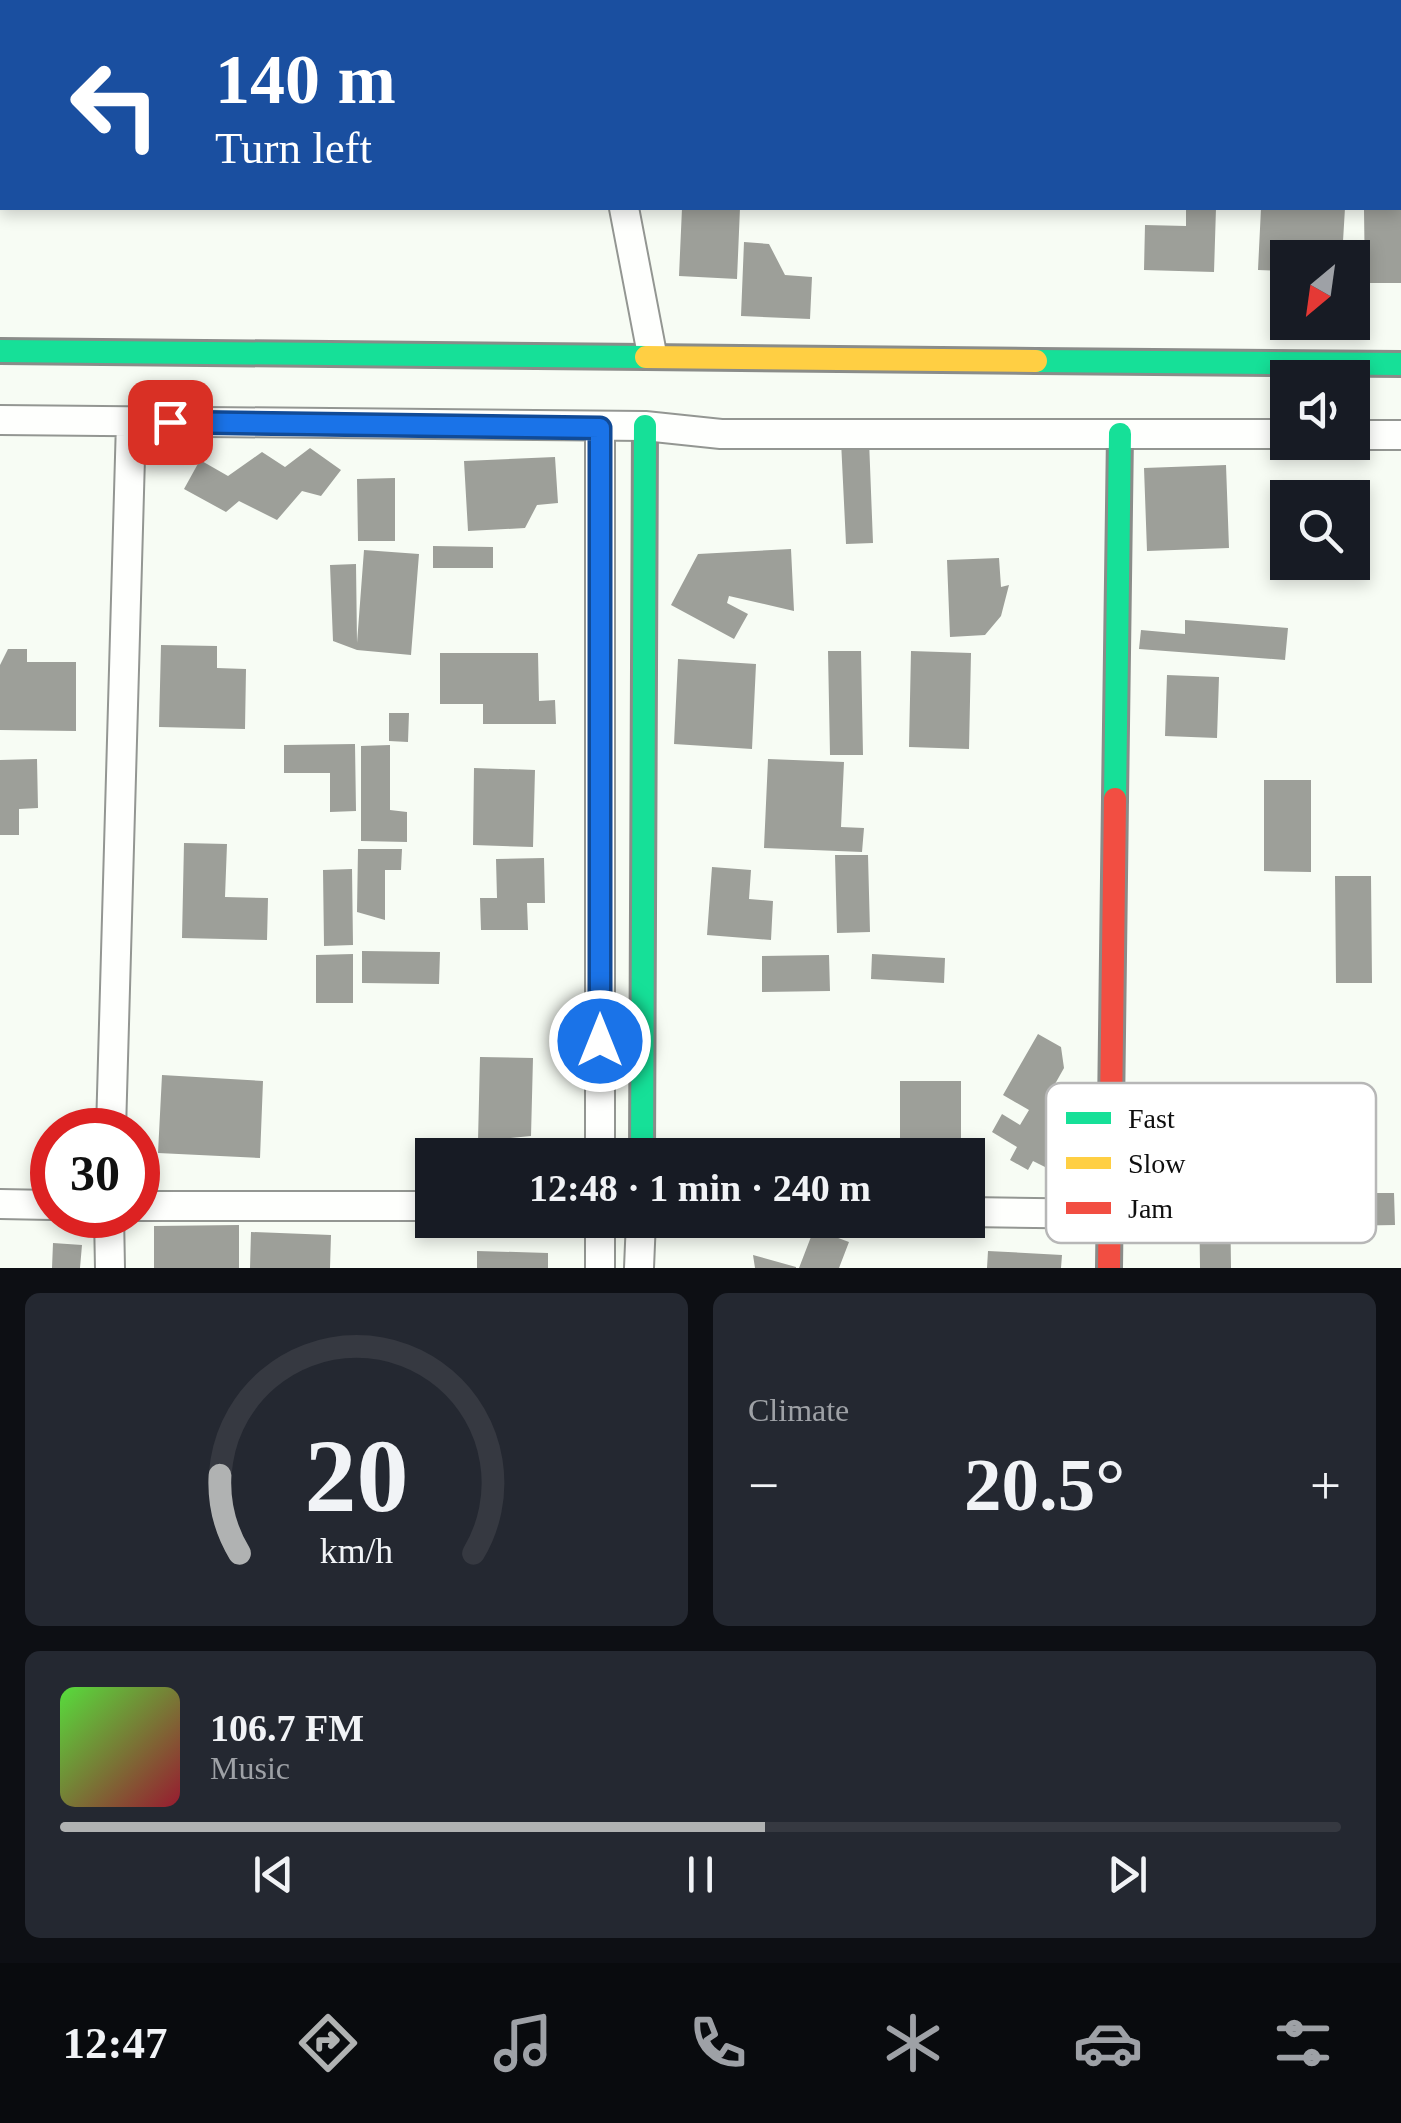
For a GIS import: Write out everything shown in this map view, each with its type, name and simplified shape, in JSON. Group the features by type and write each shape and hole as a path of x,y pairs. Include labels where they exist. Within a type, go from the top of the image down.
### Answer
{"street":[{"path":"624,210 652,354"},
{"path":"0,351 652,354 1401,364"},
{"path":"0,420 645,426 721,434 1270,434"},
{"path":"112,1108 131,422"},
{"path":"642,1138 645,426"},
{"path":"600,428 600,1138"},
{"path":"1111,1083 1120,434"},
{"path":"1370,434 1401,435"},
{"path":"0,1204 30,1205"},
{"path":"160,1206 415,1206"},
{"path":"985,1212 1046,1213"},
{"path":"109,1238 110,1268"},
{"path":"600,1238 600,1268"},
{"path":"638,1268 640,1238"},
{"path":"1108,1243 1108,1268"}],"building":[{"path":"682,210 740,210 737,279 679,276"},
{"path":"1186,210 1216,210 1214,272 1144,270 1145,225 1186,226"},
{"path":"1261,210 1345,210 1343,240 1270,240 1270,270 1258,270"},
{"path":"1364,210 1401,210 1401,283 1370,283 1370,240 1364,240"},
{"path":"744,242 769,244 785,275 812,277 810,319 741,316"},
{"path":"869,440 873,543 846,544 841,441"},
{"path":"310,448 341,470 321,496 302,491 277,520 239,501 226,512 184,489 200,460 228,476 262,452 285,467"},
{"path":"555,457 558,503 537,505 525,528 468,531 464,461"},
{"path":"1226,465 1229,548 1147,551 1144,468"},
{"path":"395,478 395,541 358,541 357,479"},
{"path":"433,546 493,547 493,568 433,568"},
{"path":"791,549 794,611 729,596 727,603 748,614 734,639 671,605 698,554"},
{"path":"364,550 419,554 411,655 357,650 333,641 330,565 356,564 357,643"},
{"path":"999,558 1001,587 1009,585 1001,616 985,635 950,637 947,560"},
{"path":"1185,620 1288,628 1285,660 1139,649 1141,630 1185,634"},
{"path":"161,645 217,646 217,668 246,669 245,729 159,727"},
{"path":"8,649 27,649 27,662 76,662 76,731 0,730 0,665"},
{"path":"828,651 861,651 863,755 830,755"},
{"path":"911,651 971,653 969,749 909,747"},
{"path":"440,653 538,653 539,701 555,700 556,724 483,724 483,704 440,704"},
{"path":"678,659 756,664 752,749 674,744"},
{"path":"1167,675 1219,677 1217,738 1165,736"},
{"path":"389,713 409,713 408,742 389,741"},
{"path":"355,744 356,811 330,812 330,773 284,773 284,745"},
{"path":"390,745 390,810 407,812 407,842 361,841 361,746"},
{"path":"37,759 38,808 19,809 19,835 0,835 0,760"},
{"path":"768,759 844,762 841,827 864,828 862,852 764,848"},
{"path":"474,768 535,770 533,847 473,845"},
{"path":"1264,780 1311,780 1311,872 1264,871"},
{"path":"184,843 227,844 225,897 268,898 267,940 182,938"},
{"path":"358,849 402,849 401,870 385,870 385,920 357,912"},
{"path":"835,855 868,855 870,932 837,933"},
{"path":"544,858 545,903 527,903 528,930 481,930 480,898 497,898 496,859"},
{"path":"712,867 751,870 749,899 773,901 771,940 707,935"},
{"path":"352,869 353,945 324,946 323,870"},
{"path":"1335,876 1371,876 1372,983 1336,983"},
{"path":"362,951 440,952 439,984 362,983"},
{"path":"353,954 353,1003 316,1003 316,955"},
{"path":"872,954 945,958 944,983 871,979"},
{"path":"829,955 830,991 762,992 762,956"},
{"path":"1038,1034 1061,1047 1064,1068 1056,1083 1046,1083 1046,1168 1033,1161 1028,1170 1010,1160 1017,1147 992,1132 1002,1114 1020,1125 1029,1110 1003,1095"},
{"path":"480,1057 533,1058 531,1136 478,1138"},
{"path":"162,1075 263,1081 260,1158 160,1153"},
{"path":"900,1081 961,1081 961,1138 900,1138"},
{"path":"1376,1193 1394,1193 1395,1225 1376,1225"},
{"path":"239,1225 239,1268 154,1268 154,1238 160,1238 160,1226"},
{"path":"251,1232 331,1235 330,1268 250,1268"},
{"path":"811,1238 849,1242 839,1268 799,1268"},
{"path":"53,1243 82,1245 80,1268 52,1268"},
{"path":"1200,1243 1231,1243 1231,1268 1200,1268"},
{"path":"477,1251 548,1253 548,1268 477,1268"},
{"path":"988,1251 1062,1255 1061,1268 987,1268"},
{"path":"753,1255 796,1267 796,1268 755,1268"}],"traffic: fast":[{"path":"0,351 646,357"},
{"path":"1036,361 1401,364"},
{"path":"642,1138 645,426"},
{"path":"1115,799 1120,434"}],"traffic: slow":[{"path":"646,357 1036,361"}],"traffic: jam":[{"path":"1111,1083 1115,799"},
{"path":"1109,1243 1109,1268"}],"route":[{"path":"170,422 600,428 600,1041"}]}
